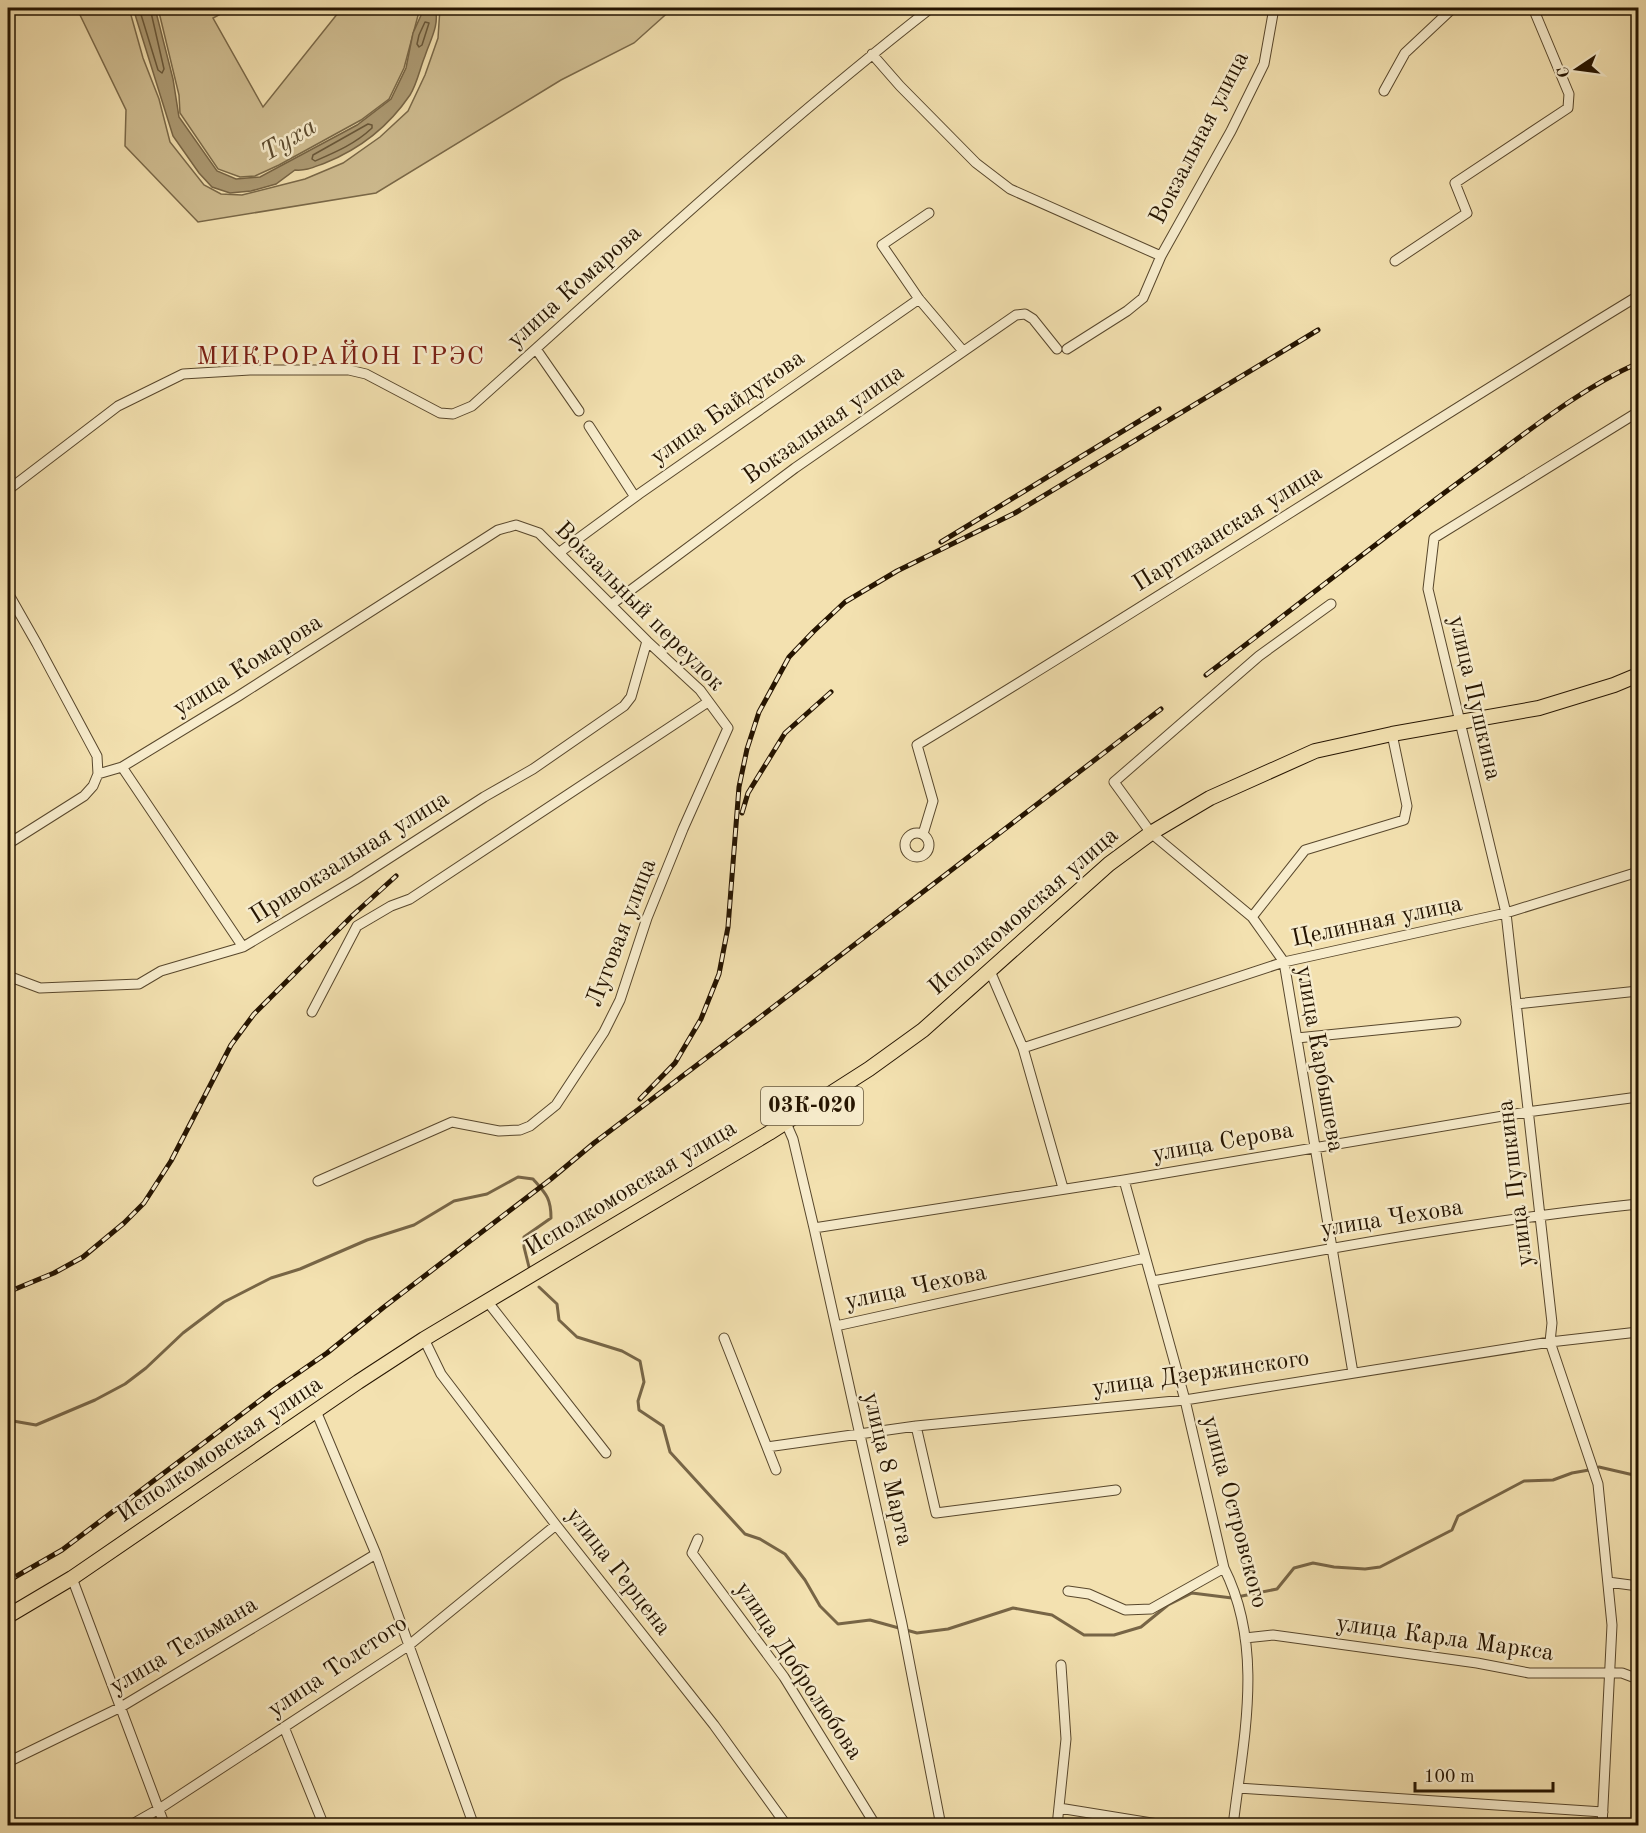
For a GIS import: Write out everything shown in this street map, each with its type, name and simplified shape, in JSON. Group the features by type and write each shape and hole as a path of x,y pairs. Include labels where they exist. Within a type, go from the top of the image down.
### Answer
{"main road":[{"name":"Исполкомовская улица","path":"8,1616 72,1578 424,1339 786,1123 869,1069 923,1030 1109,864 1151,832 1210,798 1315,752 1392,734 1539,708 1614,685 1638,675"}],"street":[{"name":"улица Комарова","path":"8,490 118,406 183,374 250,370 349,370 366,374 440,413 453,414 472,406 658,239 872,54 931,8"},
{"name":"Вокзальная улица","path":"612,604 795,468 1016,315 1024,314 1032,319 1062,349 1127,312 1143,298 1161,255 1231,131 1264,64 1274,8"},
{"path":"1384,91 1405,53 1453,8"},
{"path":"1395,261 1467,213 1455,183 1568,108 1569,94 1533,8"},
{"path":"872,54 900,86 976,163 1010,189 1161,255"},
{"path":"929,213 882,245 919,299 963,351"},
{"name":"Партизанская улица","path":"923,834 933,801 916,745 1044,668 1503,378 1638,296"},
{"name":"улица Байдукова","path":"560,552 635,496 919,299"},
{"path":"536,350 579,411"},
{"name":"улица Пушкина","path":"1602,1826 1612,1625 1598,1484 1550,1342 1552,1323 1506,913 1428,589 1434,538 1493,504 1638,412"},
{"path":"589,426 635,496"},
{"name":"улица Комарова","path":"98,774 122,767 245,692 498,530 516,525"},
{"name":"Вокзальный переулок","path":"516,525 539,533 560,552 647,641 700,690 728,728"},
{"path":"8,593 97,756 98,774 93,786 84,796 8,843"},
{"name":"улица Карбышева","path":"1331,604 1259,656 1114,782 1151,832 1252,917 1284,962 1353,1373"},
{"name":"Привокзальная улица","path":"8,976 40,988 139,984 161,971 243,947 355,880 484,797 533,770 624,706 631,697 647,641"},
{"path":"312,1012 357,926 391,906 410,899 708,702"},
{"name":"Луговая улица","path":"318,1180 452,1122 499,1131 520,1130 530,1126 556,1105 603,1032 620,1000 647,918 728,728"},
{"path":"1252,917 1305,850 1404,820 1407,806 1392,734"},
{"path":"122,767 243,947"},
{"name":"Целинная улица","path":"1023,1048 1284,962 1506,913 1638,872"},
{"path":"990,971 1023,1048 1063,1188"},
{"path":"1516,1004 1638,991"},
{"path":"1297,1038 1456,1022"},
{"name":"улица Серова","path":"814,1228 1124,1180 1527,1112 1638,1097"},
{"name":"улица 8 Марта","path":"786,1123 793,1139 836,1326 902,1629 941,1826"},
{"name":"улица Островского","path":"1124,1180 1185,1400 1224,1568 1235,1589 1245,1638 1249,1672 1245,1746 1233,1826"},
{"name":"улица Чехова","path":"1153,1281 1333,1248 1540,1214 1638,1204"},
{"name":"улица Чехова","path":"836,1326 1145,1258"},
{"path":"487,1300 606,1453"},
{"name":"улица Дзержинского","path":"767,1447 916,1426 1185,1400 1550,1342 1638,1332"},
{"path":"724,1338 776,1470"},
{"name":"улица Герцена","path":"424,1339 441,1374 556,1525 714,1725 787,1826"},
{"path":"316,1411 376,1554 474,1826"},
{"path":"916,1426 936,1513 1116,1490"},
{"name":"улица Толстого","path":"129,1826 159,1809 408,1646 556,1525"},
{"name":"улица Добролюбова","path":"699,1539 692,1553 784,1677 876,1826"},
{"name":"улица Тельмана","path":"8,1762 122,1707 376,1554"},
{"path":"1068,1591 1089,1594 1125,1610 1150,1609 1224,1568"},
{"path":"72,1578 165,1826"},
{"path":"1608,1582 1638,1586"},
{"name":"улица Карла Маркса","path":"1245,1638 1273,1635 1477,1663 1529,1673 1622,1673 1638,1679"},
{"path":"1057,1826 1066,1739 1061,1665"},
{"path":"284,1727 324,1826"},
{"path":"1238,1788 1603,1812"},
{"path":"1059,1808 1170,1826"}],"shaded area":[{"path":"78,8 129,8 143,58 159,99 170,142 204,185 221,194 242,195 305,179 343,163 380,137 408,111 425,75 438,38 440,8 673,8 634,43 561,80 376,193 198,222 125,146 126,110"},
{"path":"158,8 232,8 213,18 263,107 342,8 420,8 404,68 389,99 361,120 279,165 255,176 240,177 218,169 180,113 179,95"}],"water":[{"path":"133,8 155,8 173,79 179,117 217,171 236,179 260,177 357,125 391,99 406,68 413,33 422,8 435,8 436,20 434,32 412,91 393,117 373,135 350,151 325,163 303,170 295,170 276,184 251,191 230,193 212,187 199,173 173,136"}],"waterway":[{"path":"8,1418 36,1425 95,1400 125,1384 146,1368 183,1333 224,1302 271,1278 300,1269 367,1240 414,1225 454,1201 487,1194 518,1177 533,1179 547,1197 551,1211 551,1218 524,1237 529,1267"},
{"path":"539,1287 557,1304 559,1320 577,1337 622,1351 640,1361 644,1382 638,1401 639,1410 663,1426 670,1452 745,1534 760,1539 785,1554 805,1580 820,1606 838,1624 870,1620 917,1633 948,1629 1013,1608 1052,1615 1084,1635 1114,1635 1141,1627 1168,1605 1192,1593 1232,1598 1277,1589 1294,1568 1313,1563 1365,1569 1380,1567 1452,1530 1458,1516 1524,1481 1553,1480 1589,1470"},
{"path":"1599,1467 1638,1476"}],"railway":[{"path":"640,1099 675,1063 701,1019 719,974 728,927 739,787 747,749 759,712 789,657 845,602 897,571 1015,513 1318,330"},
{"path":"1206,675 1536,425 1596,385 1638,363"},
{"path":"941,542 1159,409"},
{"path":"742,813 748,793 785,733 831,692"},
{"path":"8,1581 62,1550 275,1389 327,1353 594,1143 1161,709"},
{"path":"8,1292 54,1273 83,1257 144,1203 171,1161 231,1045 254,1014 353,915 396,876"}],"district":[{"name":"МИКРОРАЙОН ГРЭС","path":"341,357"}],"water label":[{"name":"Туха","path":"289,140"}]}
